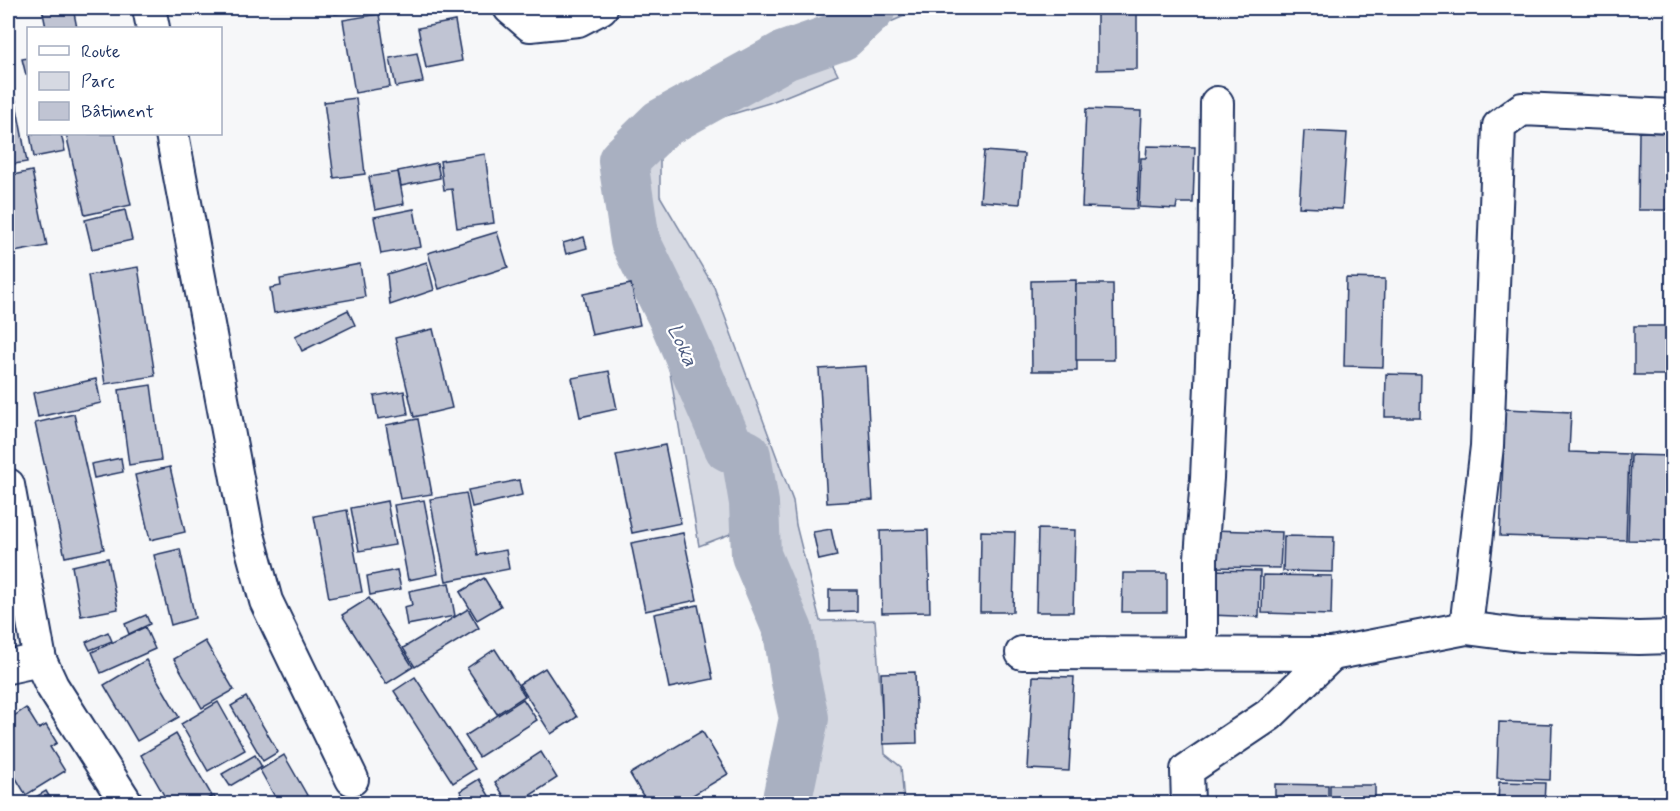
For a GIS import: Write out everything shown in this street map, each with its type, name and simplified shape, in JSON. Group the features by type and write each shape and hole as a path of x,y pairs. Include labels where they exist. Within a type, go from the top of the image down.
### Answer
{"street":[{"path":"148,8 153,27"},
{"path":"510,8 530,25 578,20 601,8"},
{"path":"1201,654 1201,558 1215,293 1217,103"},
{"path":"1466,628 1487,446 1499,126 1522,109 1672,116"},
{"path":"172,135 247,531 266,601 352,779"},
{"path":"8,485 40,660 52,686 127,804"},
{"path":"1022,653 1332,654 1466,628 1520,635 1639,638 1672,636"},
{"path":"1188,804 1187,770 1269,715 1332,654"},
{"path":"8,667 40,660"}],"green space":[{"path":"878,8 923,8 888,23"},
{"path":"814,28 838,75 769,103 679,130 660,151 660,196 714,287 793,501 796,525 820,621 875,620 885,754 901,767 904,803 786,803 791,790 782,737 784,641 738,531 699,546 670,373 646,271 620,220 606,168 647,125 747,63"}],"building":[{"path":"42,8 73,8 77,27 46,27"},
{"path":"334,8 372,8 372,9 335,14"},
{"path":"1097,8 1137,8 1137,69 1097,70"},
{"path":"379,14 390,87 355,93 343,20"},
{"path":"455,21 462,61 426,68 418,28"},
{"path":"417,53 423,82 396,87 390,58"},
{"path":"27,58 27,75 26,75 22,59"},
{"path":"14,92 27,162 8,165 8,94"},
{"path":"356,98 365,174 334,178 324,102"},
{"path":"1086,109 1141,111 1137,209 1082,207"},
{"path":"1304,131 1347,133 1342,209 1299,207"},
{"path":"1639,132 1672,133 1672,210 1638,210"},
{"path":"30,135 61,135 65,151 34,157"},
{"path":"66,135 115,135 131,205 85,215"},
{"path":"1147,146 1195,147 1193,203 1177,203 1176,209 1139,207 1141,158 1146,158"},
{"path":"984,151 1024,154 1020,204 980,201"},
{"path":"485,154 494,223 457,228 452,189 444,190 440,161"},
{"path":"437,163 440,178 401,186 398,171"},
{"path":"32,171 47,246 8,253 8,176"},
{"path":"398,172 404,204 375,210 369,177"},
{"path":"414,209 421,247 381,254 374,217"},
{"path":"125,210 132,240 92,249 85,220"},
{"path":"497,232 508,267 439,289 428,253"},
{"path":"584,237 587,248 566,254 563,243"},
{"path":"427,262 434,290 390,305 387,274"},
{"path":"360,264 365,297 274,313 270,288 281,286 280,279"},
{"path":"138,267 155,376 105,384 88,275"},
{"path":"1346,278 1385,279 1383,367 1344,366"},
{"path":"1076,280 1077,371 1032,371 1031,281"},
{"path":"631,284 640,325 592,335 583,294"},
{"path":"1076,284 1113,284 1114,360 1076,360"},
{"path":"348,310 355,325 302,351 295,336"},
{"path":"1634,326 1670,326 1672,375 1634,375"},
{"path":"433,329 452,408 414,417 395,338"},
{"path":"866,366 873,500 827,503 819,369"},
{"path":"609,371 617,409 580,417 572,378"},
{"path":"1386,374 1421,375 1420,417 1385,417"},
{"path":"96,379 101,403 38,417 33,393"},
{"path":"151,385 161,460 129,465 119,390"},
{"path":"404,391 408,414 378,419 374,396"},
{"path":"1505,409 1571,412 1569,452 1629,454 1626,540 1500,536"},
{"path":"74,414 104,549 65,557 35,423"},
{"path":"418,419 432,494 400,499 386,425"},
{"path":"665,445 681,523 632,533 616,455"},
{"path":"1631,455 1672,456 1672,541 1628,540"},
{"path":"121,458 123,472 94,478 91,464"},
{"path":"170,467 185,532 150,540 135,475"},
{"path":"519,480 522,495 472,507 468,490"},
{"path":"466,493 478,555 506,550 509,569 446,581 430,499"},
{"path":"424,500 438,574 408,580 394,505"},
{"path":"387,501 395,545 359,551 351,508"},
{"path":"347,510 362,592 329,598 314,516"},
{"path":"831,529 837,556 819,560 813,532"},
{"path":"1038,529 1075,530 1073,612 1036,612"},
{"path":"928,530 930,612 882,613 880,531"},
{"path":"1211,530 1282,532 1280,568 1210,567"},
{"path":"981,531 1015,532 1013,612 980,612"},
{"path":"683,533 697,600 645,611 631,543"},
{"path":"1284,536 1334,537 1333,572 1283,571"},
{"path":"180,549 195,618 171,625 154,555"},
{"path":"108,558 118,609 81,616 72,566"},
{"path":"397,570 401,589 370,595 367,576"},
{"path":"1212,570 1260,571 1259,617 1210,615"},
{"path":"1123,573 1167,573 1167,612 1122,612"},
{"path":"1263,575 1332,576 1331,615 1262,613"},
{"path":"484,578 501,606 477,620 460,592"},
{"path":"449,583 455,616 407,625 404,607 412,605 409,591"},
{"path":"829,590 857,590 857,611 829,612"},
{"path":"369,598 413,667 386,684 342,615"},
{"path":"698,605 713,679 669,688 654,614"},
{"path":"468,609 479,628 415,667 403,648"},
{"path":"146,615 150,624 129,634 125,624"},
{"path":"145,627 155,649 101,673 92,652"},
{"path":"108,632 112,641 90,650 86,642"},
{"path":"205,641 234,690 202,708 174,659"},
{"path":"495,649 525,696 497,714 467,668"},
{"path":"146,660 179,717 137,741 104,685"},
{"path":"545,668 577,717 551,734 519,684"},
{"path":"915,672 917,743 883,744 881,673"},
{"path":"1033,676 1074,677 1069,771 1028,769"},
{"path":"415,677 475,769 453,783 394,691"},
{"path":"246,697 278,752 263,761 231,706"},
{"path":"523,699 537,720 479,757 465,736"},
{"path":"218,702 245,750 208,771 181,724"},
{"path":"26,708 39,729 46,725 57,743 50,747 65,771 26,795 8,765 8,720"},
{"path":"1499,722 1552,724 1550,780 1497,778"},
{"path":"702,731 728,774 678,804 648,804 630,774"},
{"path":"176,734 212,796 199,804 169,804 141,755"},
{"path":"541,752 557,778 517,804 509,804 495,782"},
{"path":"255,755 262,767 230,786 222,774"},
{"path":"284,755 312,804 279,804 260,770"},
{"path":"479,779 494,804 468,804 460,791"},
{"path":"1499,782 1545,783 1544,804 1498,804"},
{"path":"1275,784 1328,785 1328,804 1275,804"},
{"path":"1330,785 1375,785 1375,804 1330,804"},
{"path":"46,791 53,803 37,804 34,798"},
{"path":"214,796 218,804 201,804"}],"waterway":[{"name":"Loka","path":"786,804 804,718 788,631 756,555 754,503 746,455 729,447 674,320 635,241 623,161 661,124 784,56 841,36 871,8"}]}
